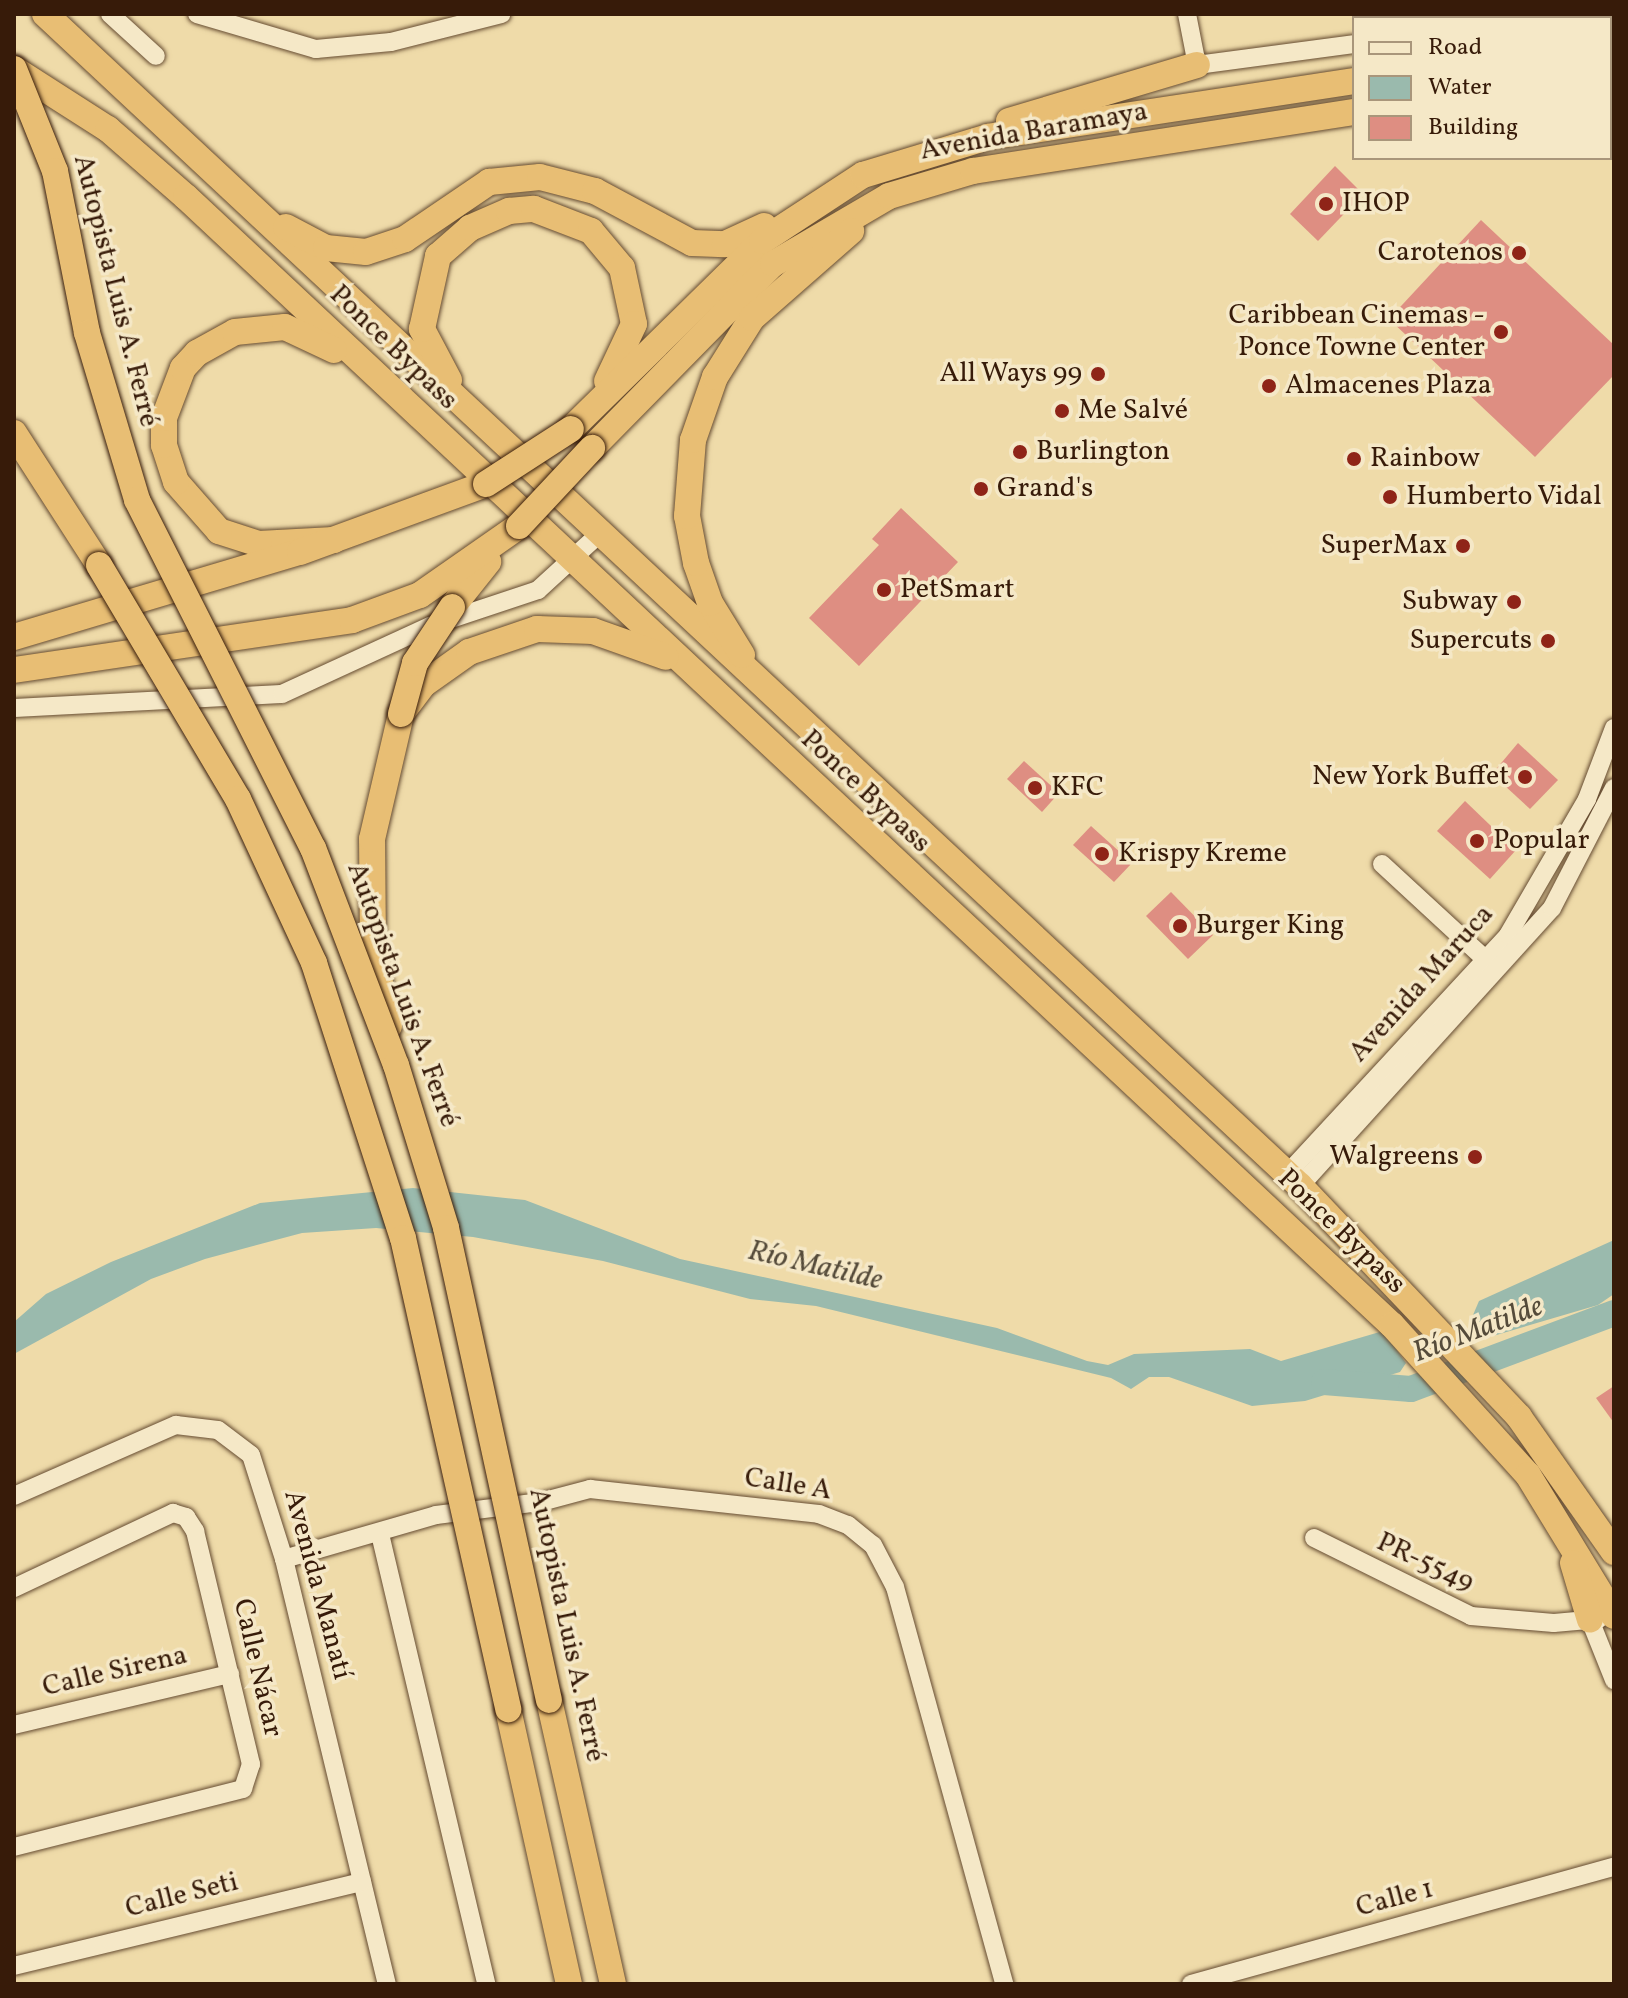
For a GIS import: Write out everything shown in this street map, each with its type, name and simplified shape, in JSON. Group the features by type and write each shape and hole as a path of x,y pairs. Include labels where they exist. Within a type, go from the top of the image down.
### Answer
{"highway":[{"path":"45,14 213,173 251,194 281,230 326,248 366,252 405,239 489,182 540,177 595,191 660,230 711,245 741,239 838,188"},
{"path":"946,146 1120,85 1197,65"},
{"name":"Ponce Bypass","path":"14,69 108,129 186,197 570,561 1392,1325 1474,1413 1561,1521 1606,1618"},
{"name":"Autopista Luis A. Ferré","path":"14,69 55,171 87,333 137,500 313,848 396,1065 446,1228 613,1984"},
{"name":"Avenida Baramaya","path":"334,540 446,502 502,476 577,425 743,258 838,188 946,146 1352,81"},
{"name":"Avenida Baramaya","path":"519,526 773,264 889,196 973,171 1352,112"},
{"path":"764,692 710,603 696,563 687,516 693,440 715,377 752,318 889,196"},
{"path":"483,428 427,346 423,309 438,256 470,228 509,211 554,213 591,231 610,248 629,285 630,342 577,425"},
{"name":"Ponce Bypass","path":"281,230 483,428 764,692 1293,1180 1501,1397 1575,1488 1614,1552"},
{"path":"334,540 259,544 219,531 203,518 168,462 167,403 197,353 251,327 300,332 374,374"},
{"path":"14,433 99,565 238,799 314,963 406,1250 569,1984"},
{"path":"14,464 99,565"},
{"path":"396,1065 370,903 380,784 415,663 436,627 519,526"},
{"path":"14,670 320,627 374,613 462,571 519,526"},
{"path":"14,637 334,540"},
{"path":"401,714 424,684 469,652 515,634 565,627 616,637 683,664"},
{"path":"1575,1488 1614,1528"}],"street":[{"path":"110,14 156,56"},
{"path":"197,14 316,49 391,42 502,14"},
{"path":"1187,14 1197,65 1352,44"},
{"path":"14,708 282,694 430,626 538,590 598,535"},
{"name":"Avenida Maruca","path":"1293,1180 1485,959 1534,895 1587,799 1614,728"},
{"name":"Avenida Maruca","path":"1293,1180 1552,908 1614,788"},
{"path":"1382,864 1485,959"},
{"name":"Avenida Manatí","path":"14,1496 176,1425 218,1430 251,1455 284,1559 387,1984"},
{"name":"Calle A","path":"284,1559 380,1534 436,1515 590,1489 819,1514 848,1525 873,1545 895,1587 1004,1984"},
{"name":"Calle Nácar","path":"14,1588 173,1513 186,1517 195,1531 251,1764 243,1789 14,1847"},
{"path":"380,1534 486,1984"},
{"name":"PR-5549","path":"1314,1538 1471,1616 1606,1618"},
{"path":"1606,1618 1614,1680"},
{"name":"Calle Sirena","path":"14,1725 230,1674"},
{"name":"Calle 1","path":"1191,1984 1614,1867"},
{"name":"Calle Seti","path":"14,1966 362,1882"}],"water":[{"name":"Río Matilde","path":"413,1188 525,1200 680,1259 997,1328 1087,1361 1108,1365 1134,1354 1250,1349 1281,1361 1383,1331 1406,1363 1400,1372 1305,1401 1252,1406 1169,1377 1149,1377 1131,1389 1111,1378 816,1306 750,1299 603,1261 473,1237 376,1228 302,1233 205,1259 151,1279 14,1354 14,1322 46,1294 111,1262 260,1203"},
{"path":"1614,1240 1614,1294 1598,1305 1493,1336 1473,1315 1479,1301"}],"building":[{"name":"IHOP","path":"1335,166 1363,194 1318,241 1290,214"},
{"name":"Caribbean Cinemas - Ponce Towne Center","path":"1481,220 1614,345 1614,375 1535,457 1389,319"},
{"name":"PetSmart","path":"901,508 958,562 859,666 809,618 879,545 872,539"},
{"name":"New York Buffet","path":"1518,743 1558,780 1530,809 1492,774"},
{"name":"KFC","path":"1024,761 1059,793 1042,812 1007,779"},
{"name":"Popular","path":"1465,801 1516,850 1490,879 1437,831"},
{"name":"Krispy Kreme","path":"1091,826 1132,863 1114,882 1073,845"},
{"name":"Burger King","path":"1171,892 1213,935 1188,959 1146,916"},
{"path":"1614,1386 1614,1423 1596,1398"}],"waterway":[{"name":"Río Matilde","path":"1324,1382 1411,1389 1614,1313"}],"place":[{"name":"IHOP","path":"1326,204"},
{"name":"Carotenos","path":"1519,253"},
{"name":"Caribbean Cinemas - Ponce Towne Center","path":"1501,332"},
{"name":"All Ways 99","path":"1098,374"},
{"name":"Almacenes Plaza","path":"1269,386"},
{"name":"Me Salvé","path":"1062,411"},
{"name":"Burlington","path":"1020,452"},
{"name":"Rainbow","path":"1354,459"},
{"name":"Grand's","path":"981,489"},
{"name":"Humberto Vidal","path":"1390,497"},
{"name":"SuperMax","path":"1463,546"},
{"name":"PetSmart","path":"884,590"},
{"name":"Subway","path":"1514,602"},
{"name":"Supercuts","path":"1548,641"},
{"name":"New York Buffet","path":"1525,777"},
{"name":"KFC","path":"1035,788"},
{"name":"Popular","path":"1477,841"},
{"name":"Krispy Kreme","path":"1102,854"},
{"name":"Burger King","path":"1180,926"},
{"name":"Walgreens","path":"1475,1157"}]}
